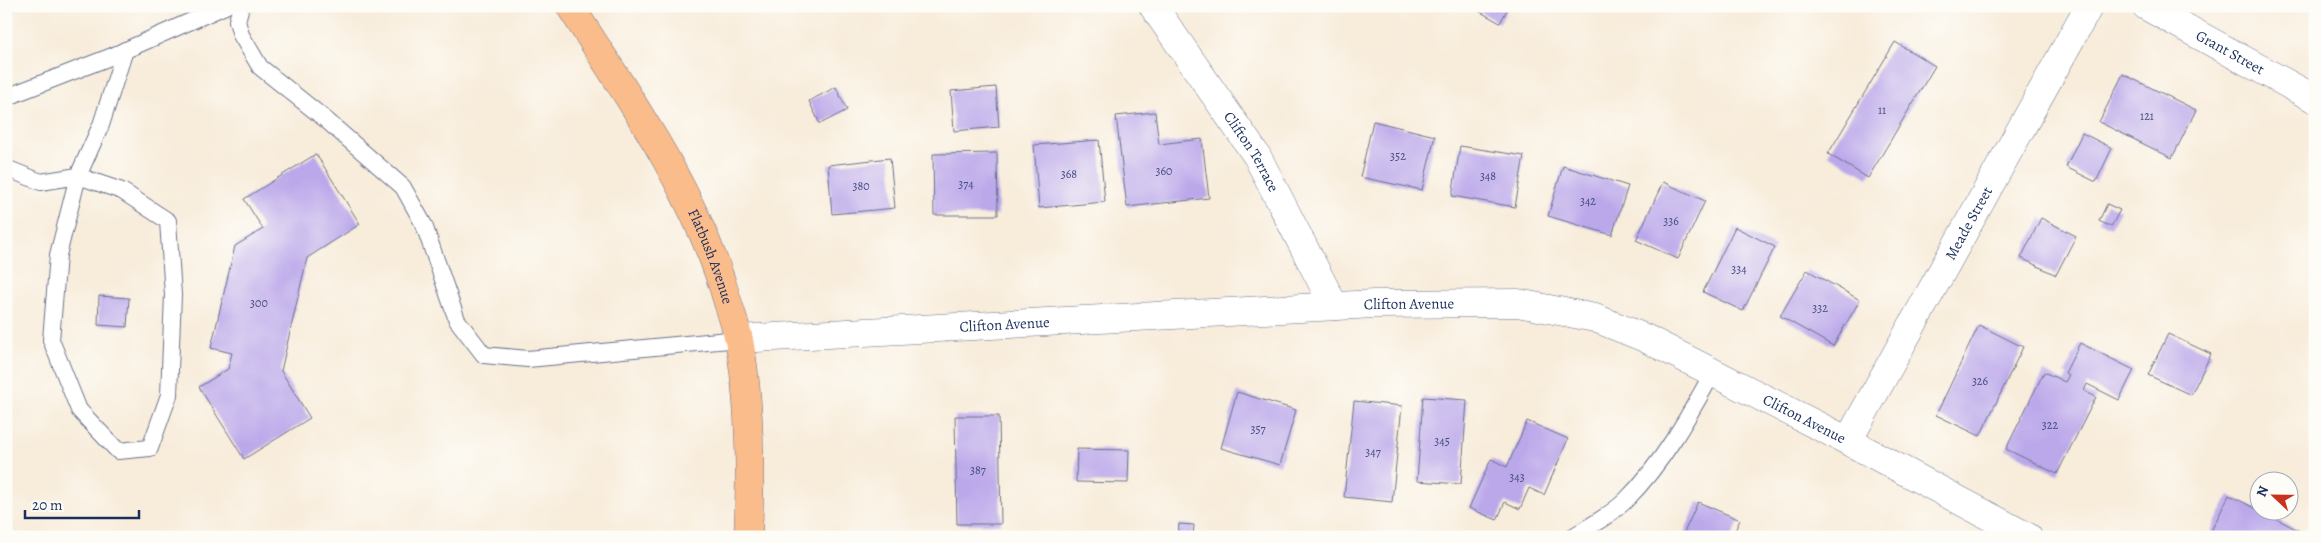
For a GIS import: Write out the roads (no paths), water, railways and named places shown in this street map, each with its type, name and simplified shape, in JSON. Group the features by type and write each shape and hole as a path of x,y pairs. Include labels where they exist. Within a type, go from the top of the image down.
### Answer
{"main road":[{"name":"Flatbush Avenue","path":"570,6 672,169 699,222 722,280 739,339 747,402 750,463 748,537"}],"street":[{"name":"Clifton Terrace","path":"1154,6 1257,156 1334,306"},
{"name":"Meade Street","path":"1848,441 2089,6"},
{"name":"Grant Street","path":"2146,6 2315,99"},
{"name":"Clifton Avenue","path":"739,339 1374,304 1518,303 1595,318 1645,338 1848,441 2028,537"}],"lane":[{"path":"6,99 225,6"},
{"path":"241,6 237,21 241,35 260,67 325,119 403,187 424,225 457,320 484,355 528,359 739,339"},
{"path":"6,168 41,182 78,176 122,192 168,221 173,295 169,395 150,448 118,451 79,410 51,340 58,255 78,176 102,125 125,50"},
{"path":"1572,537 1597,523 1626,500 1666,449 1691,412 1713,372"}]}
